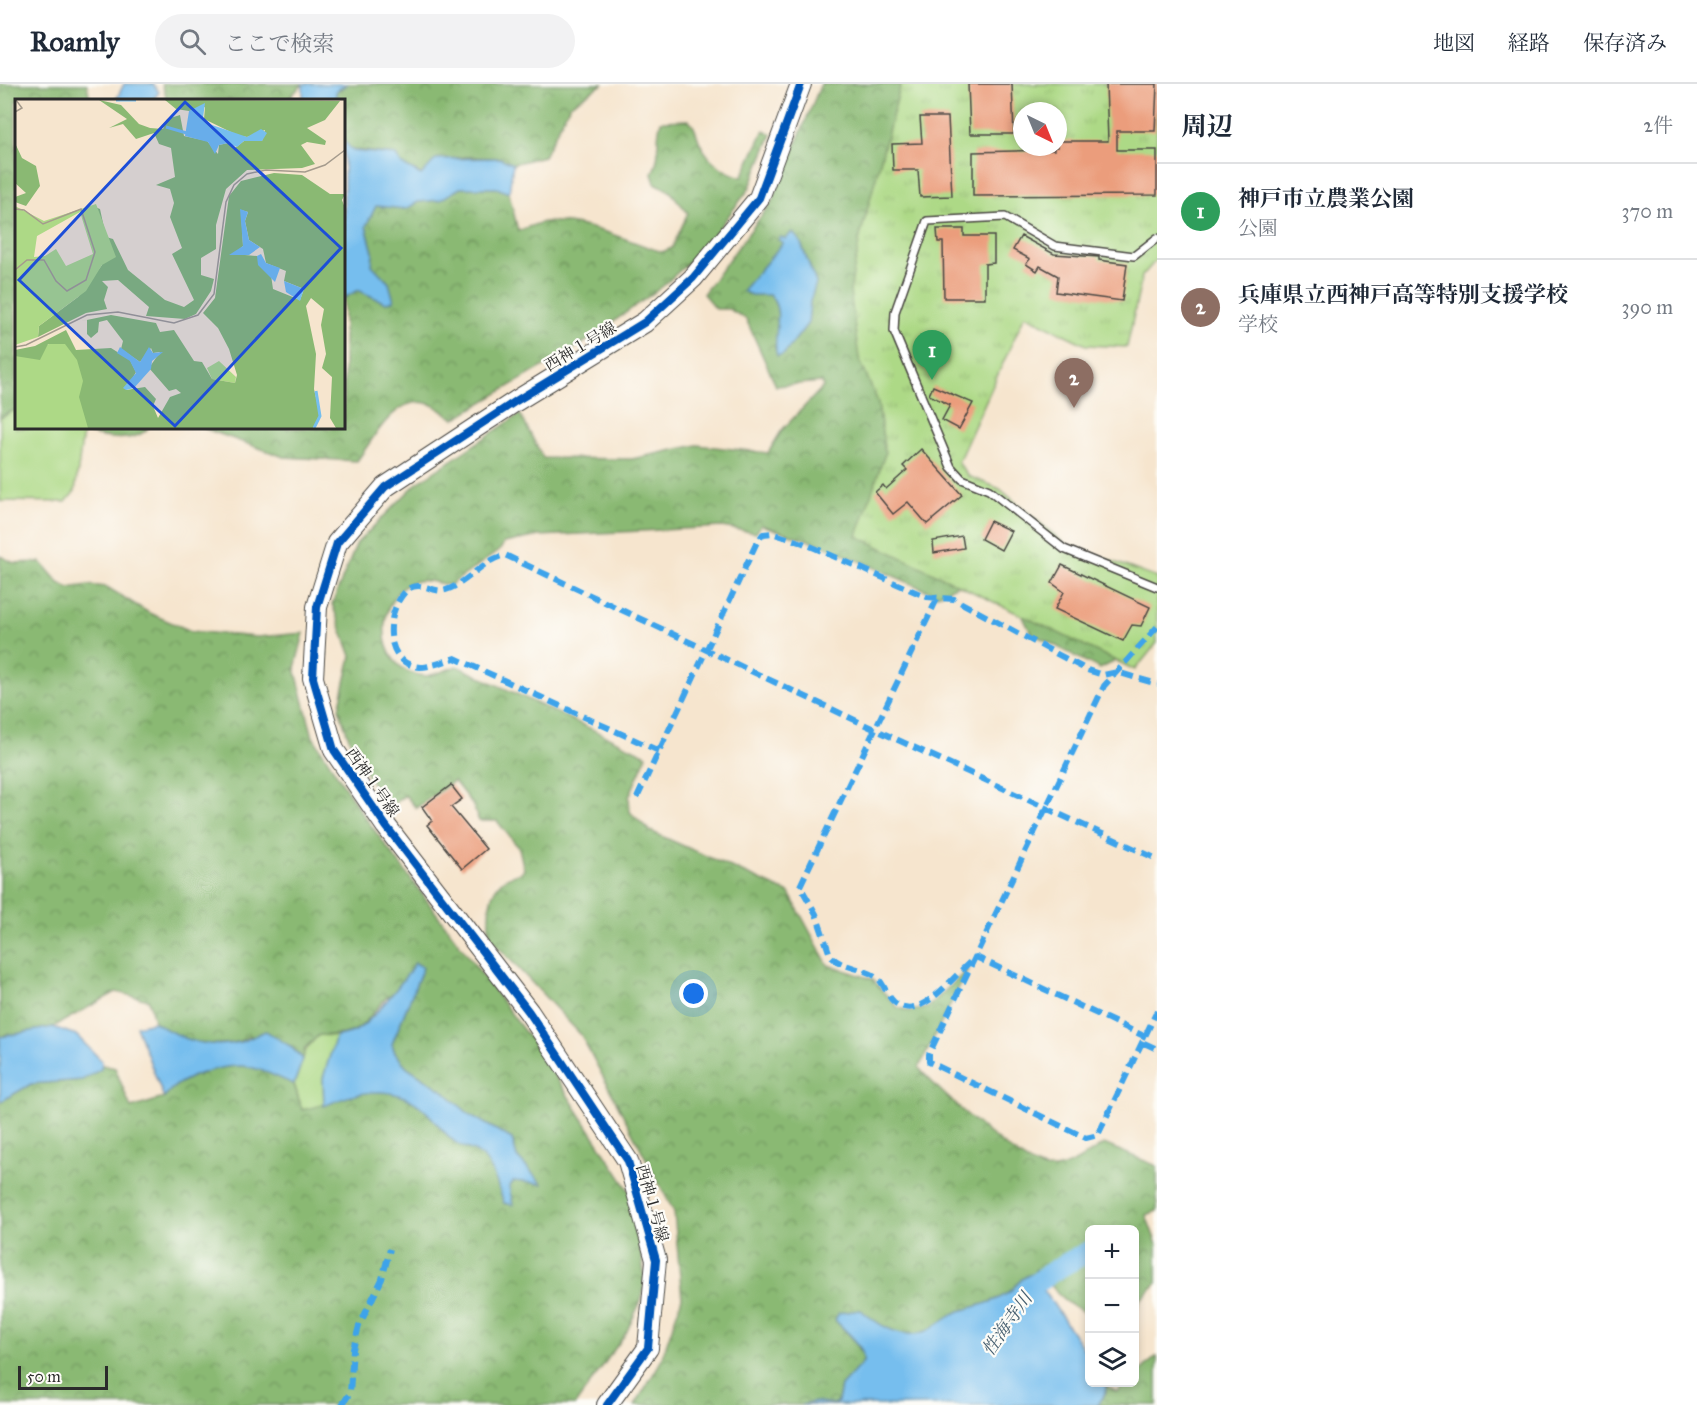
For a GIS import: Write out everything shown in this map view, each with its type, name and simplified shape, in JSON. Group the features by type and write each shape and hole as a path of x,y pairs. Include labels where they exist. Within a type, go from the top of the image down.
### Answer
{"street":[{"name":"西神１号線","path":"607,1405 648,1348 656,1260 628,1161 529,1012 386,826 334,750 313,678 316,607 337,543 385,487 516,401 645,322 693,278 759,198 801,84"}],"lane":[{"path":"1157,238 1134,256 1055,246 1005,217 927,221 895,312 894,331 951,467 962,479 989,490 1064,549 1157,587"}],"green space":[{"path":"0,84 87,84 90,99 15,99 15,410 0,418"},
{"path":"162,84 303,84 288,99 167,99"},
{"path":"348,84 603,84 570,105 544,156 513,164 499,158 464,157 441,160 422,175 401,164 396,155 348,149 345,143 345,99 336,99 336,91"},
{"path":"821,84 901,84 860,237 859,358 878,402 885,454 866,512 1127,655 1100,669 1031,633 1018,607 970,579 937,595 823,545 761,525 756,533 722,527 539,536 504,543 500,550 450,585 417,581 403,587 393,599 387,614 385,630 387,646 394,660 407,671 429,676 457,666 647,755 629,797 630,812 650,831 789,893 828,965 872,979 897,1007 910,1011 927,1008 968,969 919,1068 979,1125 1017,1155 1045,1169 1061,1168 1104,1144 1157,1166 1157,1211 1146,1215 1157,1245 1157,1283 1139,1303 1139,1225 1085,1225 1085,1313 1066,1302 1036,1269 1011,1291 990,1302 955,1313 924,1332 907,1334 898,1332 882,1325 861,1310 839,1313 835,1320 855,1341 864,1357 863,1362 841,1386 838,1402 834,1405 816,1402 801,1405 635,1405 660,1363 682,1298 674,1212 581,1035 489,937 489,914 494,892 503,880 524,870 519,848 497,821 479,821 472,804 454,781 416,808 405,795 388,809 354,753 339,709 351,656 332,604 357,543 416,484 520,414 543,458 632,459 697,445 768,453 782,430 823,387 822,382 776,386 746,319 729,309 716,309 703,294 771,203","holes":["792,232 800,241 816,283 810,301 808,323 784,354 775,349 777,307 770,295 763,293 783,242 781,237 786,240"]},
{"path":"901,84 1157,84 1157,259 1142,276 1127,347 1086,345 1025,315 958,462 968,476 1000,489 1064,543 1157,578 1157,643 1135,670 857,536 885,454 878,402 859,358 850,291 860,237"},
{"path":"689,120 694,126 701,145 713,161 723,169 742,177 764,130 772,134 749,189 703,249 663,286 585,342 454,419 430,404 418,402 407,405 387,420 357,461 284,457 206,429 345,429 345,297 358,290 386,303 389,283 372,266 373,252 366,226 376,206 406,209 418,202 440,200 460,188 497,188 509,193 518,231 542,223 559,222 589,227 662,252 672,248 688,213 670,191 655,183 652,174 657,159 661,121"},
{"path":"15,410 15,429 76,429 83,432 75,491 66,502 0,501 0,418"},
{"path":"76,429 147,429 141,434 123,438 91,434"},
{"path":"0,556 14,563 41,562 59,583 68,588 88,585 107,587 149,613 191,631 257,637 304,633 295,668 313,737 361,812 539,1051 632,1195 645,1280 642,1298 626,1333 575,1405 0,1405 0,1102 31,1084 82,1080 103,1065 115,1068 131,1108 164,1098 178,1085 198,1074 240,1066 260,1070 294,1084 302,1110 361,1093 391,1092 420,1106 455,1142 485,1158 504,1203 509,1187 514,1181 541,1183 517,1157 512,1139 470,1115 442,1090 407,1067 395,1053 392,1044 423,967 415,963 400,987 385,999 364,1023 352,1032 319,1035 305,1048 303,1059 290,1046 249,1036 243,1040 225,1044 195,1042 179,1038 154,1022 149,1000 116,992 53,1027 0,1037"},
{"path":"319,1035 336,1036 323,1078 324,1106 302,1110 294,1084 305,1052"},
{"path":"1157,1356 1157,1405 1098,1405 1106,1392 1106,1387 1117,1392 1123,1387 1139,1387 1139,1372"}],"water":[{"path":"124,84 153,84 159,92 154,99 116,99"},
{"path":"303,84 347,84 336,91 336,99 303,99"},
{"path":"345,142 353,151 396,155 401,164 421,175 436,159 500,158 513,164 509,193 497,188 460,188 440,200 418,202 406,209 376,206 366,226 373,252 372,265 389,283 394,301 386,303 358,290 345,297"},
{"path":"792,232 800,241 816,283 810,301 808,323 784,354 777,356 778,317 775,302 770,295 751,295 742,291 783,243 779,240 781,237 786,239"},
{"path":"415,963 423,967 392,1044 395,1053 407,1067 442,1090 470,1115 512,1139 517,1157 542,1184 514,1181 509,1187 513,1205 504,1203 484,1158 455,1142 425,1110 409,1099 397,1094 372,1092 348,1097 324,1106 323,1078 336,1036 353,1032 370,1019 396,990"},
{"path":"154,1022 184,1038 216,1045 240,1042 266,1031 290,1046 303,1059 294,1084 253,1068 240,1066 198,1074 178,1085 164,1098 136,1026"},
{"path":"53,1027 76,1035 102,1061 101,1069 82,1080 31,1084 0,1102 0,1037"},
{"path":"1033,1274 1085,1351 1085,1387 1105,1387 1105,1392 1098,1405 801,1405 838,1402 841,1386 863,1362 858,1345 835,1320 839,1313 861,1310 890,1329 915,1334 929,1330 955,1313 1003,1296"}],"building":[{"path":"968,84 1012,84 1013,134 970,134"},
{"path":"1106,84 1157,84 1155,131 1117,131 1117,150 1157,150 1157,195 973,196 973,152 1013,151 1013,156 1067,156 1067,141 1108,141"},
{"path":"920,117 948,117 952,196 920,197 918,170 893,170 892,144 922,143"},
{"path":"937,229 964,229 964,236 994,236 994,263 985,264 985,298 944,298 943,242 938,242"},
{"path":"1021,236 1054,254 1099,257 1099,260 1127,264 1122,301 1056,292 1058,276 1040,266 1037,271 1026,264 1030,259 1013,250"},
{"path":"933,386 973,403 959,429 942,420 950,405 929,395"},
{"path":"921,449 962,495 927,524 908,502 893,514 875,492 883,485 886,489 907,470 903,466"},
{"path":"990,521 1011,531 1001,550 981,539"},
{"path":"962,536 964,548 934,553 933,541"},
{"path":"1062,565 1150,607 1141,626 1132,625 1123,641 1055,609 1064,592 1052,583"},
{"path":"451,785 462,799 451,807 486,849 462,869 427,825 432,821 422,807"}],"waterway":[{"name":"性海寺川","path":"1018,1303 1041,1279 1085,1254"}],"marked path":[{"path":"637,798 756,544 763,534 772,533 803,543 927,597 954,599 1087,670 1103,675 1117,672 1157,684"},
{"path":"659,751 455,658 424,667 408,664 399,657 393,647 391,635 391,622 400,599 407,590 416,586 441,591 454,587 489,562 505,555 1157,859"},
{"path":"937,599 800,886 816,914 830,955 845,965 875,976 891,999 905,1007 916,1007 927,1002 976,957 1146,1037"},
{"path":"1157,627 1104,686 929,1054 929,1062 1086,1138 1098,1135 1157,1011"},
{"path":"1144,1043 1157,1049"},
{"path":"342,1405 350,1393 353,1349 359,1326 382,1279 390,1249"}],"cycle path":[{"path":"607,1405 648,1348 656,1260 628,1161 529,1012 386,826 334,750 313,678 317,607 337,543 385,487 516,401 645,322 693,278 759,198 801,84"}],"place":[{"name":"神戸市立農業公園","path":"932,380"},
{"name":"兵庫県立西神戸高等特別支援学校","path":"1074,408"}]}
